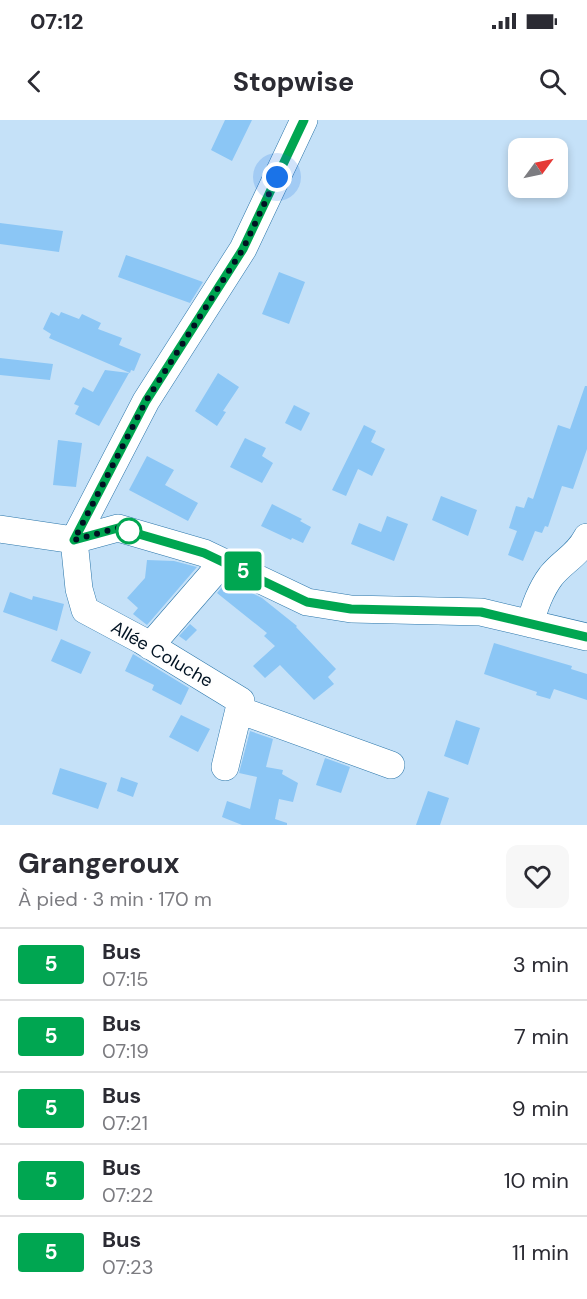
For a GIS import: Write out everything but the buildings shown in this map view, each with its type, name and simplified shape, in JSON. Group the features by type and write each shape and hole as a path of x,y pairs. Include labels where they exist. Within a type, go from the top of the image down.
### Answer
{"street":[{"path":"74,540 146,401 243,249 304,120"},
{"path":"0,529 74,540 118,528 204,553 307,602 351,609 481,612 587,637"},
{"path":"531,624 533,612 551,576 580,550 587,537"},
{"name":"Allée Coluche","path":"74,540 79,589 85,610 150,645 241,701 239,710"},
{"path":"150,645 223,562"},
{"path":"225,767 239,710 391,765"}],"bus line":[{"name":"5","path":"304,120 243,249 146,401 74,540 118,528 204,553 307,602 351,609 481,612 587,637"}],"route":[{"path":"129,531 139,534 118,528 74,540 146,401 243,249 277,177"}]}
